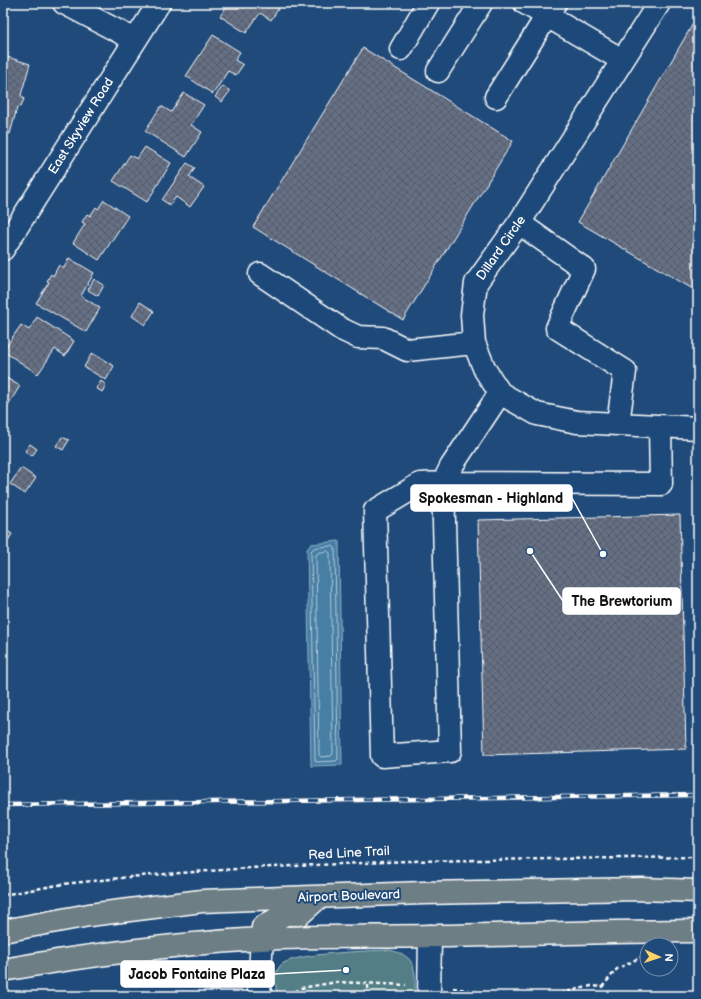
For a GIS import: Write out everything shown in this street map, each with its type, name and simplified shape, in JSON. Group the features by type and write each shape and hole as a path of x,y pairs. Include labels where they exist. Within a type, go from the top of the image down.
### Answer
{"main road":[{"name":"Airport Boulevard","path":"3,931 89,915 202,902 431,893 641,889 698,891"},
{"path":"262,939 264,927 267,924 285,914 300,914 319,897"},
{"path":"3,970 60,960 163,946 262,939 625,931 698,932"}],"street":[{"path":"64,3 135,40"},
{"name":"East Skyview Road","path":"3,249 159,3"},
{"path":"401,49 428,3"},
{"path":"438,70 480,3"},
{"path":"525,3 551,10 622,60"},
{"name":"Dillard Circle","path":"659,3 519,222 476,282 472,314 474,342 486,370 500,393 537,414 577,422 698,428"},
{"path":"496,97 551,10"},
{"path":"519,222 584,269 556,328 625,371 618,424"},
{"path":"260,274 341,329 358,337 383,338 407,350 474,342"},
{"path":"500,393 451,467 443,483 450,751 382,756 375,511 420,484 443,483 661,484 660,426"},
{"path":"429,990 430,936"},
{"path":"260,996 259,988 262,939"}],"path":[{"name":"Red Line Trail","path":"3,895 63,884 140,876 249,868 416,860 698,857"},
{"path":"540,996 562,993 591,986 602,987 617,969 639,957"},
{"path":"290,996 301,988 337,982 523,996"},
{"path":"368,984 368,996"}],"green space":[{"path":"389,950 405,956 410,960 413,966 415,979 415,996 277,996 276,973 280,966 286,962 313,955"}],"water":[{"path":"339,541 342,765 311,766 307,549 311,544"}],"building":[{"path":"229,3 282,3 271,20 260,13 246,33 220,16"},
{"path":"698,15 698,292 578,222"},
{"path":"213,35 240,52 235,60 243,65 236,75 228,71 213,94 186,76"},
{"path":"363,48 513,141 403,320 253,227"},
{"path":"3,51 8,53 7,57 30,64 21,95 24,99 21,106 17,108 10,134 3,132"},
{"path":"223,86 230,91 222,102 215,97"},
{"path":"184,93 204,105 191,125 202,132 186,157 145,131 161,106 171,112"},
{"path":"145,147 171,163 147,202 113,181 130,155 137,159"},
{"path":"187,163 195,168 189,177 204,187 190,207 176,197 170,205 162,200"},
{"path":"104,200 128,216 99,260 73,243 85,224 82,222 87,214 90,216 96,207 98,209"},
{"path":"69,258 94,273 81,296 100,308 86,332 36,303 49,282 47,281 51,274 53,276 59,265 64,268"},
{"path":"94,279 104,285 98,296 88,290"},
{"path":"140,302 154,311 145,325 132,316"},
{"path":"37,317 74,341 65,356 55,349 38,374 3,351 21,325 29,330"},
{"path":"92,353 114,366 106,380 84,367"},
{"path":"3,376 20,386 3,413"},
{"path":"101,381 106,385 102,392 96,388"},
{"path":"62,437 69,440 63,450 56,446"},
{"path":"30,444 37,449 32,456 25,451"},
{"path":"21,468 36,478 25,494 10,484"},
{"path":"680,515 686,749 484,755 478,520"},
{"path":"4,529 12,534 6,544 3,542"}],"railway":[{"path":"3,805 698,795"}],"place":[{"name":"The Brewtorium","path":"530,551"},
{"name":"Spokesman - Highland","path":"603,554"},
{"name":"Jacob Fontaine Plaza","path":"346,970"}]}
